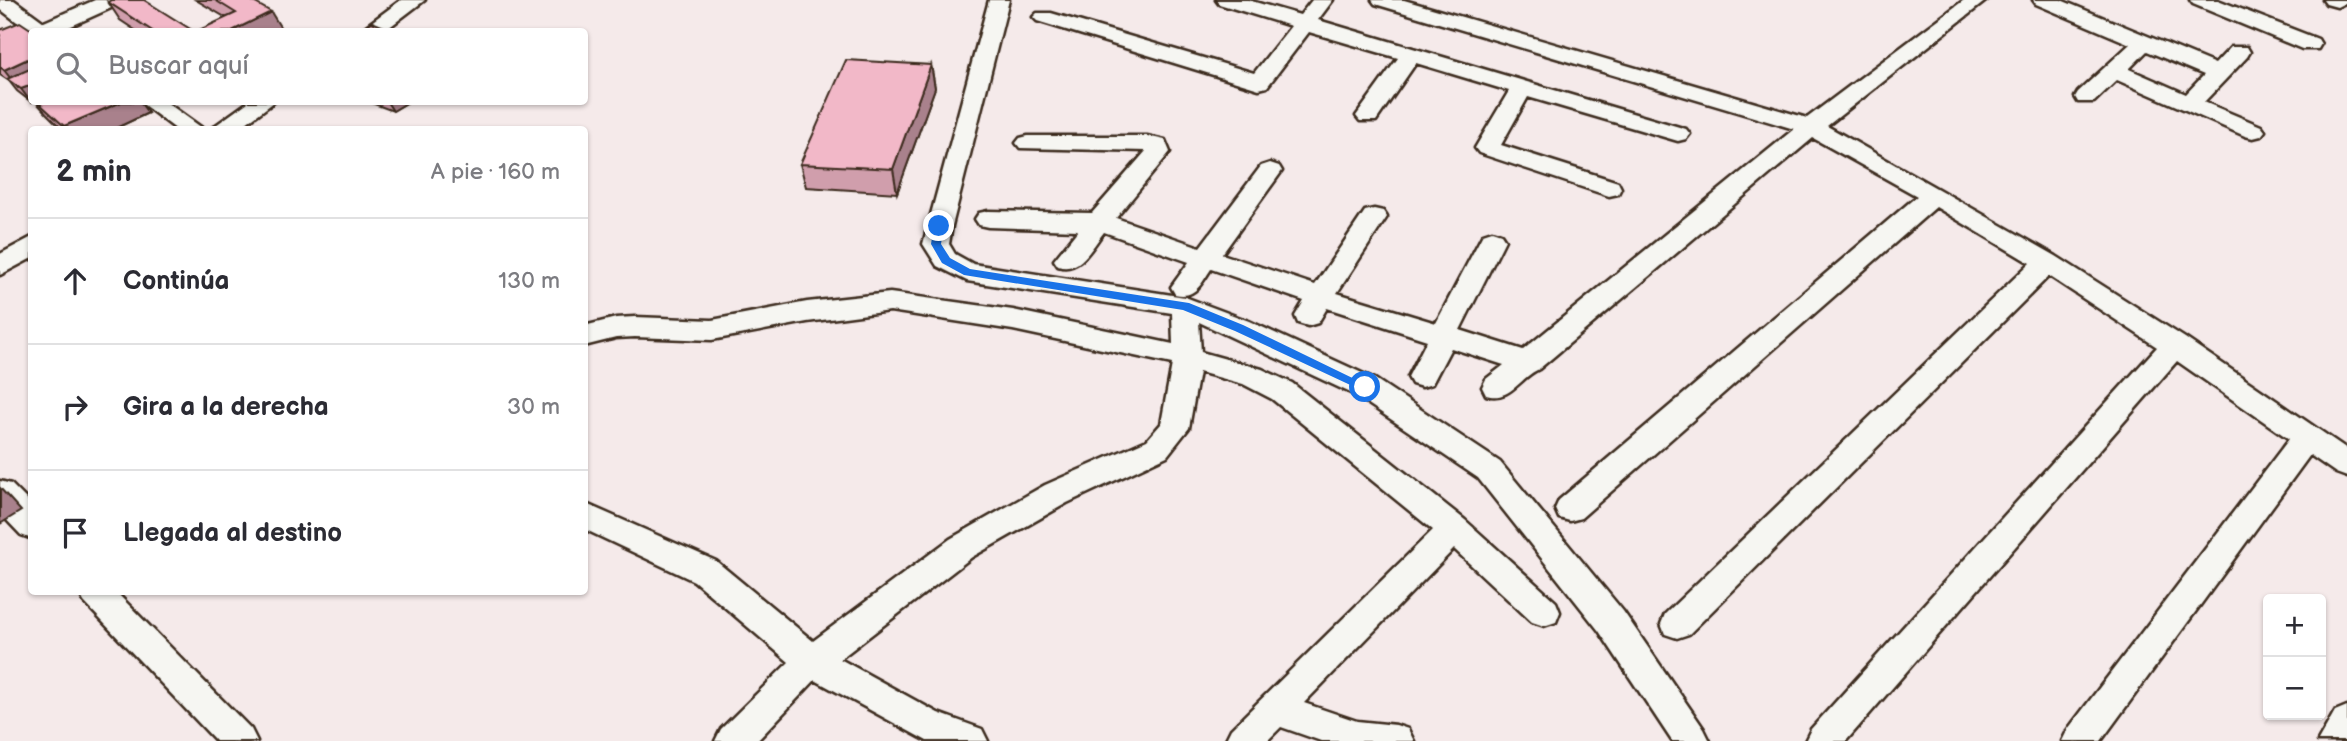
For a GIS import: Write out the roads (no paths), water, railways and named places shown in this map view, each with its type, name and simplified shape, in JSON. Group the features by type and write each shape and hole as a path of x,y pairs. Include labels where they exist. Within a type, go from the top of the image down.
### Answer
{"street":[{"path":"1,0 30,28"},
{"path":"50,28 113,0"},
{"path":"374,28 415,0"},
{"path":"999,0 939,226 936,244 946,260 967,272 1184,297 1239,328 1365,387 1489,470 1611,621 1692,741"},
{"path":"1226,0 1678,134"},
{"path":"1044,17 1259,82 1323,0"},
{"path":"1382,0 1811,127 2047,262 2175,345 2347,465"},
{"path":"1496,387 1811,127 1978,0"},
{"path":"2043,0 2218,73"},
{"path":"2200,0 2310,44"},
{"path":"2086,97 2144,42"},
{"path":"2190,104 2239,52"},
{"path":"1368,116 1411,55"},
{"path":"2114,71 2253,131"},
{"path":"1522,88 1487,148 1609,188"},
{"path":"156,105 188,126"},
{"path":"226,126 258,105"},
{"path":"1028,143 1157,145 1158,152 1067,260"},
{"path":"733,741 813,661 961,548 1056,494 1157,449 1174,428 1187,356 1184,297 1206,258 1270,172"},
{"path":"1570,509 1934,195"},
{"path":"1315,307 1374,217"},
{"path":"988,219 1100,222 1206,258 1315,307 1443,336 1529,362"},
{"path":"1422,377 1492,240"},
{"path":"0,266 28,248"},
{"path":"1676,624 2047,262"},
{"path":"588,335 616,328 635,327 712,330 807,312 890,302 1013,320 1187,356 1252,376 1282,391 1454,529 1544,612"},
{"path":"1823,741 2175,345"},
{"path":"2080,741 2307,437"},
{"path":"0,493 28,522"},
{"path":"588,517 705,571 813,661 927,725 970,741"},
{"path":"1243,741 1454,529"},
{"path":"98,595 239,741"},
{"path":"1275,709 1357,737 1396,741"},
{"path":"2336,741 2347,722"}]}
